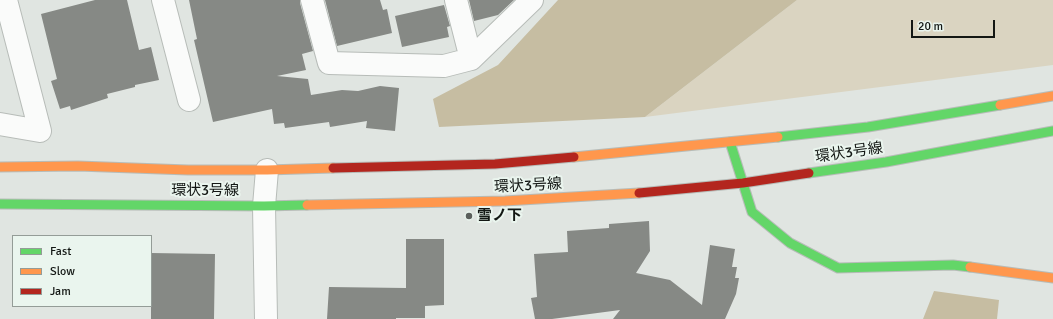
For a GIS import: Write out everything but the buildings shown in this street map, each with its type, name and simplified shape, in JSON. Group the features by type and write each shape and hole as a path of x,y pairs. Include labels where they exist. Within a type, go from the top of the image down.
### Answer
{"street":[{"path":"0,124 40,131 6,0"},
{"path":"163,0 189,100"},
{"path":"312,0 329,63 444,66 471,59 532,0"},
{"path":"456,0 471,59"},
{"name":"環状3号線","path":"0,167 78,166 188,170 267,170 495,164 730,142 868,127 1053,96"},
{"name":"環状3号線","path":"0,204 264,206 505,201 629,194 743,183 886,162 1053,131"},
{"path":"730,142 752,212 790,243 838,268 953,265 1053,278"},
{"path":"266,319 264,206 267,170"}],"shaded area":[{"path":"558,0 797,0 645,117 439,127 433,99 498,65"},
{"path":"797,0 1053,0 1053,65 645,117"},
{"path":"934,291 999,300 997,319 923,319"}],"traffic: fast":[{"path":"778,137 868,127 1000,105"},
{"path":"809,173 886,162 1053,131"},
{"path":"730,142 752,212 790,243 838,268 953,265 970,267"},
{"path":"0,204 307,205"}],"traffic: slow":[{"path":"1000,105 1053,96"},
{"path":"574,157 778,137"},
{"path":"0,167 78,166 188,170 333,168"},
{"path":"307,205 505,201 639,193"},
{"path":"970,267 1053,278"}],"traffic: jam":[{"path":"333,168 495,164 574,157"},
{"path":"639,193 743,183 809,173"}],"place":[{"name":"雪ノ下","path":"469,216"}]}
